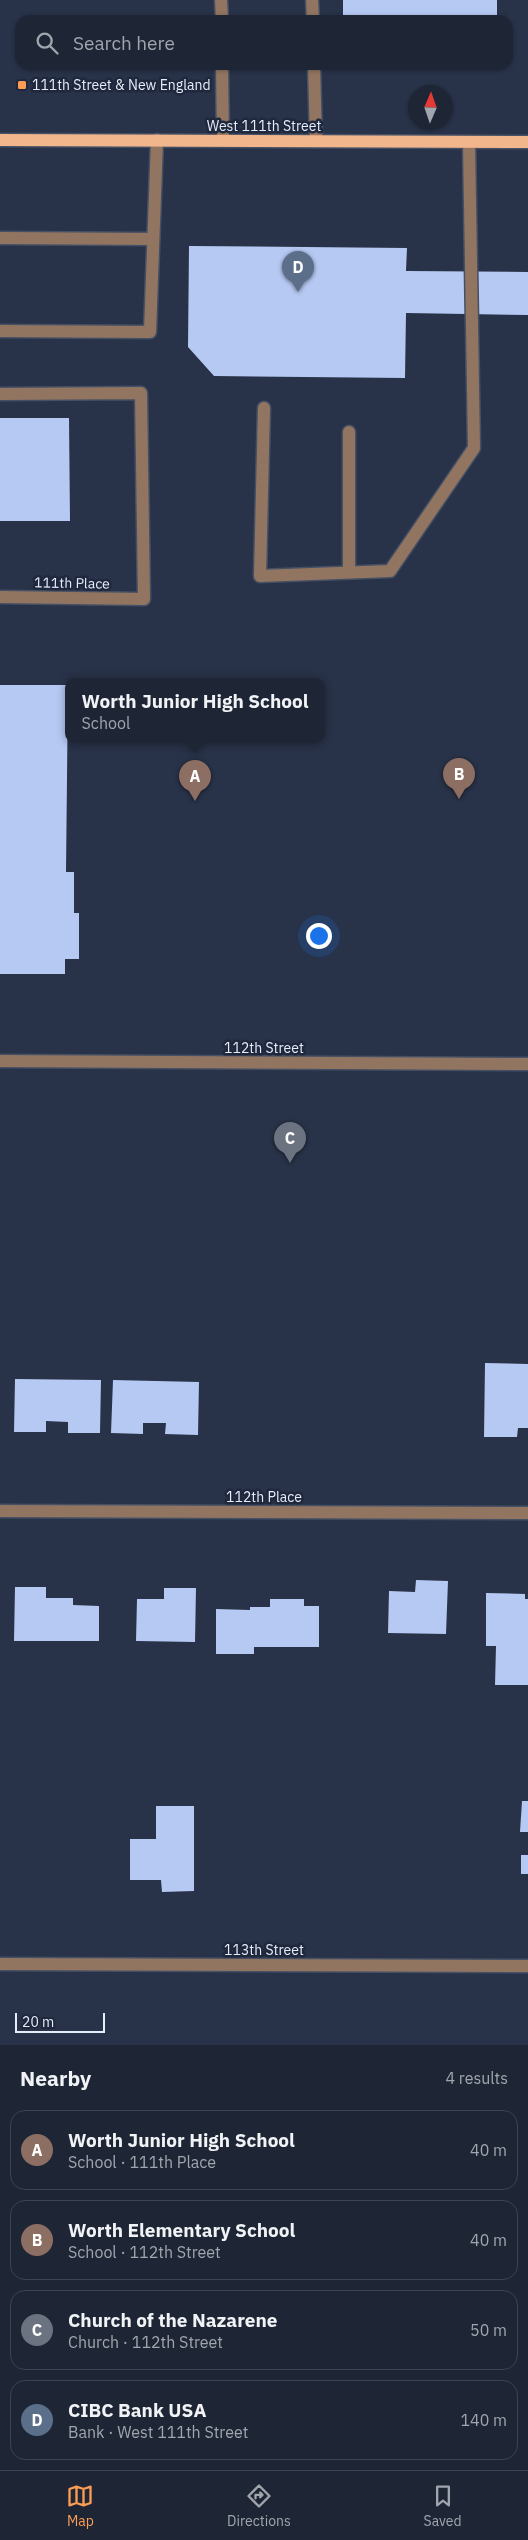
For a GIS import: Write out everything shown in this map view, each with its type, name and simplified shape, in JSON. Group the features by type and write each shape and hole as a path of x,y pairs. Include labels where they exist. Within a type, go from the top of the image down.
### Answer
{"main road":[{"name":"West 111th Street","path":"0,140 528,142"}],"street":[{"path":"222,0 222,15"},
{"path":"312,0 313,15"},
{"path":"222,70 222,140"},
{"path":"314,70 316,141"},
{"path":"0,331 150,332 157,140"},
{"path":"264,408 260,576 390,571 474,448 469,142"},
{"path":"0,238 153,239"},
{"name":"111th Place","path":"0,394 141,392 144,599 0,598"},
{"path":"349,432 349,572"},
{"name":"112th Street","path":"0,1061 528,1064"},
{"name":"112th Place","path":"0,1511 528,1512"},
{"name":"113th Street","path":"0,1964 528,1966"}],"building":[{"path":"343,0 497,0 497,15 343,15"},
{"path":"189,246 407,248 406,271 528,272 528,315 406,313 405,378 214,376 188,347"},
{"path":"0,418 69,418 70,521 0,521"},
{"path":"0,685 65,685 65,743 67,743 66,872 74,872 74,913 79,913 79,959 65,959 65,974 0,974"},
{"path":"485,1363 528,1364 528,1428 518,1428 517,1437 484,1437"},
{"path":"15,1379 101,1380 100,1433 68,1433 68,1422 46,1421 46,1432 14,1432"},
{"path":"113,1380 199,1382 198,1435 165,1434 166,1423 143,1423 143,1434 111,1433"},
{"path":"416,1580 448,1581 446,1634 388,1633 389,1591 415,1592"},
{"path":"15,1587 46,1587 46,1598 73,1598 73,1605 99,1606 99,1641 14,1641"},
{"path":"164,1588 196,1588 195,1642 136,1641 137,1599 164,1599"},
{"path":"486,1593 525,1594 525,1599 528,1599 528,1685 495,1685 496,1646 486,1646"},
{"path":"270,1599 304,1599 304,1606 319,1606 319,1647 254,1647 254,1654 216,1654 216,1609 250,1610 250,1607 270,1607"},
{"path":"522,1801 528,1801 528,1832 520,1832"},
{"path":"156,1806 194,1806 194,1891 162,1892 161,1880 130,1880 130,1839 156,1839"},
{"path":"521,1855 528,1855 528,1874 521,1874"}],"place":[{"name":"111th Street & New England","path":"22,85"},
{"name":"CIBC Bank USA","path":"298,292"},
{"name":"Worth Elementary School","path":"459,799"},
{"name":"Worth Junior High School","path":"195,801"},
{"name":"Church of the Nazarene","path":"290,1163"}]}
